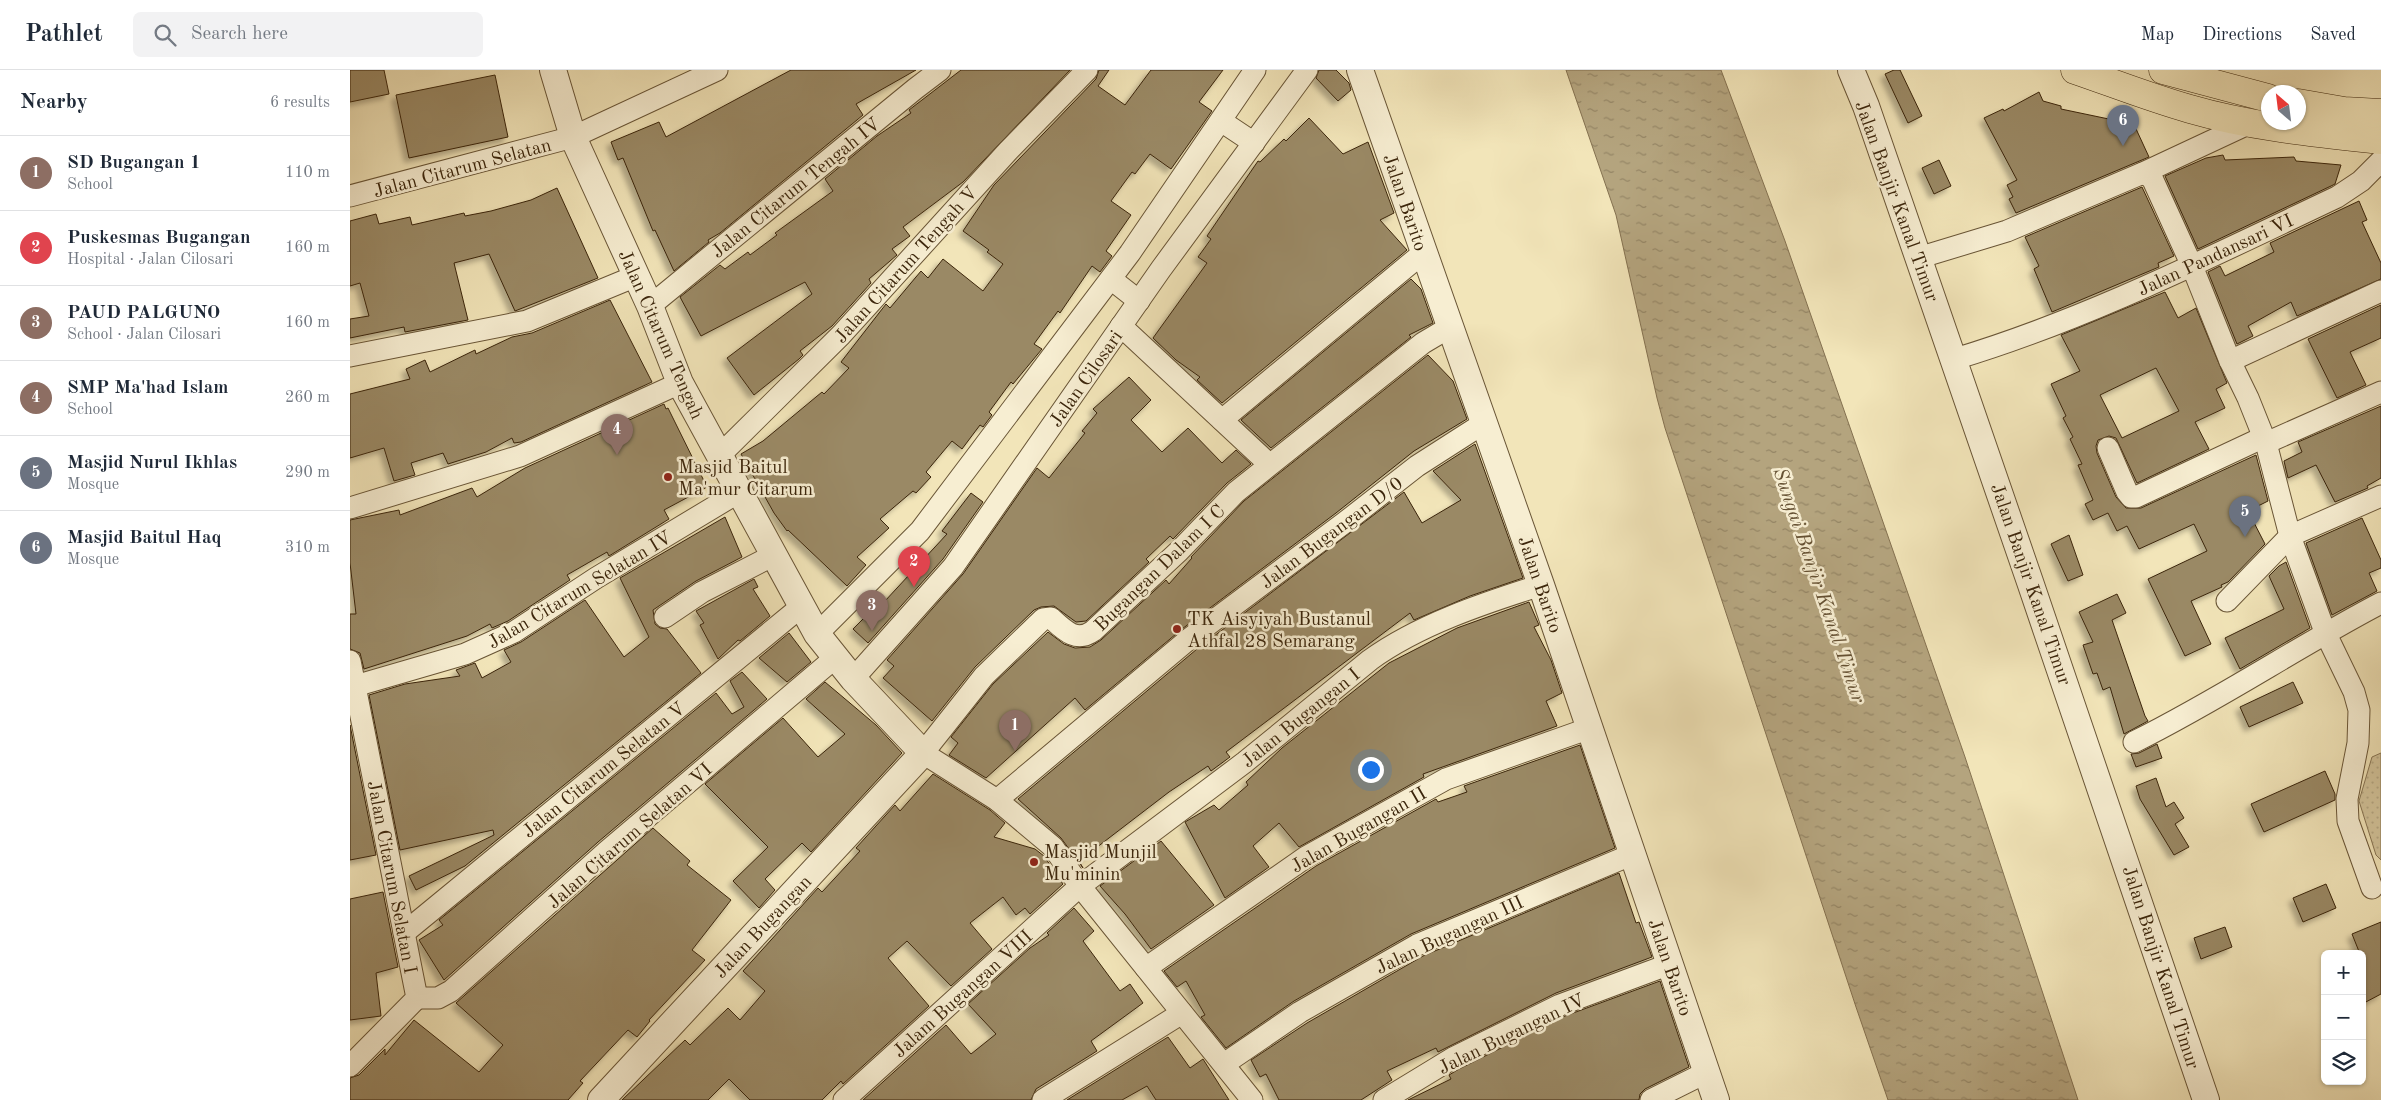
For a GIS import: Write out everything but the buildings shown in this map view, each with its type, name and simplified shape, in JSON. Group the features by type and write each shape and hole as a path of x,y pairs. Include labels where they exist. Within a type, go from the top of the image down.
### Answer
{"main road":[{"path":"2075,70 2191,109 2250,123 2290,130 2381,140"},
{"path":"2163,70 2261,96"},
{"path":"2306,104 2344,111 2379,109"}],"street":[{"name":"Jalan Citarum Tengah","path":"553,70 573,137 650,306 680,383 719,456 817,634 853,680 923,753"},
{"name":"Jalan Citarum Selatan","path":"350,196 573,137 717,70"},
{"name":"Jalan Citarum Tengah IV","path":"650,306 914,89 940,70"},
{"name":"Jalan Citarum Tengah V","path":"719,456 842,335 1008,151 1087,70"},
{"name":"Jalan Cilosari","path":"817,634 920,530 1111,279 1255,70"},
{"name":"Jalan Cilosari","path":"853,680 953,567 1121,326 1307,70"},
{"name":"Jalan Barito","path":"1360,70 1541,585 1716,1100"},
{"name":"Jalan Banjir Kanal Timur","path":"1850,70 1866,106 1955,359 2093,760 2206,1100"},
{"path":"1221,121 1254,143"},
{"path":"1918,258 2007,231 2143,173 2250,123"},
{"name":"Jalan Pandansari VI","path":"1955,359 2039,331 2192,266 2337,197 2361,181 2381,161"},
{"path":"2143,173 2152,178 2192,266 2230,361 2265,440 2290,536 2325,632 2354,692 2360,710 2358,743 2347,809 2348,821 2372,888"},
{"path":"1222,420 1424,253"},
{"path":"350,356 527,321 636,276"},
{"path":"1111,279 1139,301"},
{"path":"2230,361 2381,291"},
{"path":"1121,326 1269,464 1423,343 1450,327"},
{"path":"350,508 520,456 680,383"},
{"path":"2108,448 2127,492 2131,496 2136,497 2265,440 2381,392"},
{"name":"Jalan Bugangan D/0","path":"997,800 1190,638 1344,524 1417,466 1484,423"},
{"name":"Bugangan Dalam I C","path":"923,753 984,676 1038,623 1049,617 1070,634 1080,637 1093,631 1179,551 1236,492 1269,464"},
{"name":"Jalan Citarum Selatan IV","path":"355,686 465,654 514,632 596,578 739,492"},
{"path":"2227,601 2290,536 2381,496"},
{"path":"665,617 702,592 774,555"},
{"name":"Jalan Bugangan I","path":"1080,886 1245,762 1389,646 1512,594 1541,585"},
{"path":"2134,742 2191,712 2325,632 2381,603"},
{"name":"Jalan Citarum Selatan V","path":"404,933 802,606"},
{"name":"Jalan Citarum Selatan VI","path":"417,998 438,998 451,991 606,852 836,657"},
{"name":"Jalan Citarum Selatan I","path":"350,661 417,998 350,1066"},
{"name":"Jalan Bugangan II","path":"1146,968 1306,857 1446,779 1590,728"},
{"path":"923,753 997,800 1053,847 1080,886 1252,1100"},
{"name":"Jalan Bugangan","path":"601,1100 923,753"},
{"name":"Jalan Bugangan III","path":"1224,1064 1309,1007 1417,945 1633,854"},
{"name":"Jalam Bugangan VIII","path":"844,1100 1080,886"},
{"name":"Jalan Bugangan IV","path":"1384,1100 1453,1058 1560,1005 1670,964"},
{"path":"1043,1100 1182,1013"},
{"path":"1651,1100 1707,1072"}],"shaded area":[{"path":"2381,753 2381,860 2376,855 2359,801 2372,757"}],"water":[{"name":"Sungai Banjir Kanal Timur","path":"1566,70 1721,70 1785,241 1965,757 2078,1100 1888,1100 1665,428 1616,215"}],"place":[{"name":"Masjid Baitul Haq","path":"2123,146"},
{"name":"SMP Ma'had Islam","path":"617,455"},
{"name":"Masjid Baitul Ma'mur Citarum","path":"668,477"},
{"name":"Masjid Nurul Ikhlas","path":"2245,537"},
{"name":"Puskesmas Bugangan","path":"914,587"},
{"name":"TK Aisyiyah Bustanul Athfal 28 Semarang","path":"1177,629"},
{"name":"PAUD PALGUNO","path":"872,631"},
{"name":"SD Bugangan 1","path":"1015,751"},
{"name":"Masjid Munjil Mu'minin","path":"1034,862"}]}
